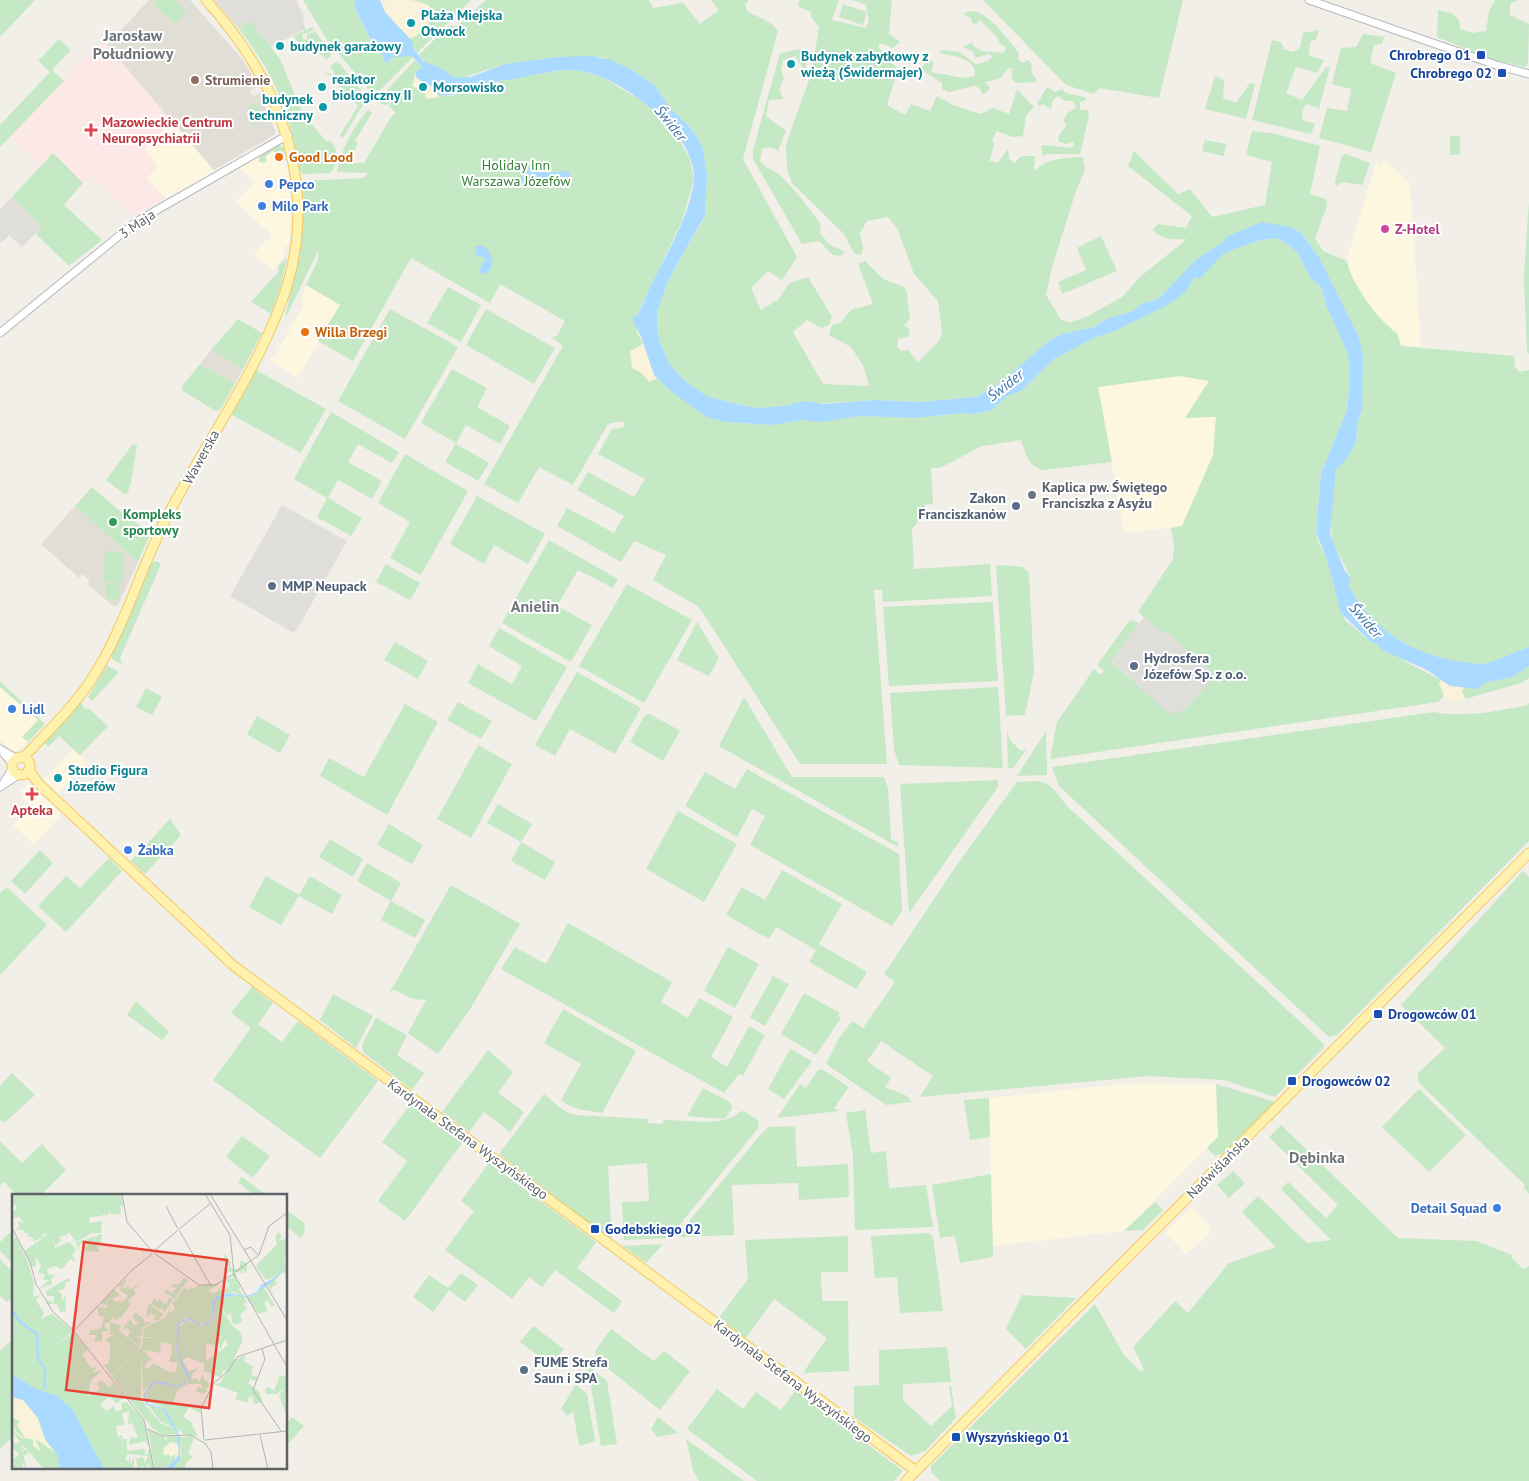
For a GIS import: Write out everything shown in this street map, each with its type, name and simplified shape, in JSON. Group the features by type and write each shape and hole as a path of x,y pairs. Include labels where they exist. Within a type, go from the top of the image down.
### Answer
{"main road":[{"name":"Wawerska","path":"21,766 38,743 79,696 105,657 168,515 267,338 280,306 291,264 297,216 295,177 288,135 270,91 258,68 236,35 206,0"},
{"name":"Kardynała Stefana Wyszyńskiego","path":"21,766 234,966 916,1471"},
{"name":"Nadwiślańska","path":"906,1481 1529,853"}],"street":[{"path":"1309,0 1499,66 1529,74"},
{"name":"3 Maja","path":"0,332 136,222 288,135"},
{"name":"Kardynała Stefana Wyszyńskiego","path":"0,749 21,766"},
{"path":"2,786 21,766"}],"shaded area":[{"name":"Strumienie","path":"149,0 190,0 243,60 257,87 250,91 253,96 260,93 275,131 274,135 214,170 107,45"},
{"path":"214,0 296,0 305,18 303,19 305,29 271,47 250,20 239,29"},
{"name":"Mazowieckie Centrum Neuropsychiatrii","path":"102,40 172,122 145,149 157,168 146,178 165,198 133,217 90,176 83,183 54,153 41,167 10,137"},
{"path":"172,122 214,171 165,198 146,178 157,167 144,149"},
{"path":"272,149 285,161 283,164 287,167 291,222 288,246 283,246 285,250 283,258 273,271 254,254 272,235 236,202 255,182 239,168"},
{"name":"Z-Hotel","path":"1384,159 1410,184 1421,347 1375,343 1342,275 1376,163 1381,165"},
{"path":"12,197 42,227 22,247 9,235 0,244 0,209"},
{"path":"306,285 340,304 298,378 269,361 271,357 274,358 304,304 300,301"},
{"path":"211,350 243,369 235,384 200,364"},
{"path":"1179,376 1209,381 1185,417 1216,417 1213,455 1182,526 1124,533 1098,387"},
{"path":"282,505 347,541 296,631 292,632 230,596"},
{"path":"75,506 138,562 118,605 114,607 88,585 89,580 87,578 82,574 79,578 41,544"},
{"path":"1144,617 1161,632 1167,632 1215,677 1184,710 1169,715 1111,660"},
{"path":"0,681 45,724 17,751 11,751 0,740"},
{"path":"73,749 87,762 58,793 44,780"},
{"path":"29,783 60,813 60,817 34,845 13,825 31,806 23,799 25,795 21,791"},
{"path":"1131,1083 1216,1084 1218,1137 1124,1231 993,1246 989,1098"},
{"path":"1192,1206 1210,1228 1210,1233 1186,1254 1165,1232"}],"green space":[{"path":"0,0 35,0 0,37"},
{"path":"156,0 174,0 187,11 175,24 153,4"},
{"path":"303,0 355,0 355,8 370,38 380,46 384,61 388,63 394,56 410,55 413,57 380,90 371,92 327,40"},
{"path":"413,0 471,0 417,53 410,39 418,35 429,5"},
{"path":"486,0 649,0 653,8 683,3 700,24 719,10 711,0 749,0 745,4 747,11 771,23 778,31 743,159 797,257 782,280 768,271 751,288 761,310 779,299 789,283 808,277 832,317 829,325 822,328 807,320 793,332 823,384 869,386 863,365 851,347 829,335 832,325 840,323 851,310 873,304 858,264 865,261 883,279 904,287 907,294 910,319 904,325 910,330 908,337 898,339 897,347 901,351 908,350 918,362 939,341 942,332 938,301 914,274 898,230 888,217 867,221 860,233 863,248 861,255 855,254 843,233 792,183 787,169 786,144 812,72 819,27 811,17 811,12 798,6 799,0 839,0 832,20 866,28 869,21 866,5 853,0 892,0 889,34 900,42 893,48 880,43 878,46 888,60 898,69 887,105 905,115 911,104 930,111 937,96 953,105 980,114 993,108 1009,114 1017,89 1034,107 1026,116 1023,136 1012,137 997,131 992,140 994,146 989,161 998,162 1008,149 1009,159 1015,163 1021,156 1035,156 1034,171 1051,161 1083,157 1085,170 1076,191 1052,267 1046,295 1061,320 1070,322 1084,318 1122,297 1140,277 1187,239 1169,239 1152,230 1158,224 1186,228 1192,216 1128,166 1134,151 1178,194 1190,189 1212,217 1265,205 1272,162 1246,155 1252,131 1276,134 1320,146 1310,194 1326,199 1327,206 1315,238 1323,251 1347,261 1359,290 1374,311 1397,333 1401,346 1514,356 1515,367 1519,372 1529,370 1529,647 1492,662 1479,664 1445,659 1427,654 1411,647 1382,628 1369,615 1348,585 1351,578 1333,542 1330,524 1336,469 1356,443 1358,421 1362,410 1358,335 1319,257 1301,233 1228,236 1222,243 1197,259 1158,299 1141,304 1133,311 1106,319 1094,327 1062,334 1050,340 1000,383 976,397 918,402 876,400 754,408 708,397 685,381 669,364 657,329 657,312 669,279 705,216 707,174 702,145 690,127 672,110 661,95 632,70 602,57 557,57 505,64 461,78 449,76 444,70 425,63 419,55 448,26 457,26"},
{"path":"983,0 1183,0 1159,98 1099,88 1094,94 1066,85"},
{"path":"1495,0 1518,0 1510,4 1510,15 1529,24 1528,64 1525,67 1492,60 1437,37 1438,10 1453,14 1459,20 1460,29 1472,33 1486,31 1489,11"},
{"path":"843,4 867,12 863,25 839,17"},
{"path":"972,11 992,21 1019,53 1018,60 1023,63 1028,60 1032,64 1031,73 1036,78 1036,82 1016,83 1012,79 1012,69 1008,68 1001,78 985,82 990,88 986,93 982,94 980,88 974,86 949,92 942,89 942,83 921,69 925,63 931,60 934,64 931,70 933,73 970,77 975,76 975,70 972,65 963,59 940,53 941,50 959,52 976,64 988,61 993,56 988,54 976,58 972,51 963,47 972,42 973,46 982,51 1004,53 1006,47 1001,45 997,37 980,20 976,25 972,23 971,18 965,16 964,13"},
{"path":"250,20 280,59 303,114 326,141 330,140 333,144 336,156 331,173 303,174 299,169 291,130 279,95 262,62 239,29"},
{"path":"304,25 306,30 312,27 314,30 306,34 302,33 303,39 307,40 307,35 315,31 331,54 327,60 311,46 298,58 306,50 293,36 304,31 302,26"},
{"path":"1319,30 1316,39 1310,42 1309,56 1324,60 1317,73 1296,67 1286,93 1302,100 1326,67 1330,67 1319,108 1306,104 1302,112 1303,120 1315,124 1311,134 1252,120 1272,40 1281,42 1284,49 1293,52 1300,48 1303,33"},
{"path":"1363,34 1384,37 1382,44 1374,45 1370,63 1396,73 1371,152 1319,138 1327,108 1347,111 1351,89 1332,84 1341,48 1356,47"},
{"path":"59,39 71,50 52,70 64,81 0,147 0,125 50,72 38,61"},
{"path":"802,49 807,60 805,71 795,56 783,60 781,69 784,78 779,90 784,99 769,100 766,116 786,131 778,151 770,147 762,149 760,161 781,176 797,194 821,225 820,233 829,244 845,252 841,256 833,255 819,241 802,244 753,159 753,150 780,53"},
{"name":"Holiday Inn Warszawa Józefów","path":"415,60 422,67 415,74 412,86 424,91 425,97 451,96 471,92 482,85 490,86 505,79 566,70 582,71 602,77 637,98 656,110 670,125 689,157 694,179 682,221 637,315 637,332 643,344 631,351 634,369 641,372 649,382 657,378 706,417 726,422 774,425 801,420 832,420 859,416 916,418 962,413 974,414 992,410 1007,396 1021,391 1054,359 1096,337 1132,323 1191,284 1195,277 1224,253 1258,241 1275,238 1283,241 1297,252 1311,279 1322,288 1326,305 1347,352 1350,365 1347,410 1321,473 1316,532 1318,542 1326,557 1337,599 1345,620 1371,642 1378,644 1408,663 1441,680 1439,683 1444,696 1438,702 1050,759 1057,722 1094,669 1101,675 1104,671 1097,665 1130,620 1139,623 1111,661 1169,714 1184,710 1215,677 1167,632 1161,632 1138,612 1173,559 1174,545 1171,528 1182,526 1213,455 1216,417 1185,418 1209,381 1179,376 1098,387 1112,462 1042,470 1030,462 1021,440 982,446 940,468 931,468 933,504 925,505 922,517 912,529 914,569 990,564 992,596 883,602 882,590 874,590 887,764 800,764 699,607 653,580 666,555 634,541 621,562 557,526 567,508 614,533 624,516 577,490 588,472 634,497 645,479 598,454 612,429 625,427 623,421 608,424 573,485 539,467 518,503 484,484 563,346 551,337 557,336 565,321 500,284 490,303 411,258 353,361 318,341 340,305 306,285 318,260 319,249 285,319 296,263 303,181 364,178 367,173 337,172 345,147 353,131 368,110 372,113 355,141 358,143 351,157 354,163 364,163 391,117 396,113 389,106 392,101 388,105 381,104 378,100"},
{"path":"335,62 339,63 367,98 343,138 340,135 358,106 324,70 332,75 335,73 330,67"},
{"path":"1215,76 1224,80 1223,98 1236,103 1250,83 1255,84 1246,119 1205,109"},
{"path":"1047,87 1055,92 1062,89 1066,93 1085,97 1086,100 1080,102 1080,107 1081,110 1088,110 1089,115 1080,154 1047,154 1043,157 1041,146 1071,148 1074,145 1073,142 1066,144 1058,141 1059,135 1067,125 1063,121 1067,113 1076,108 1073,101 1065,101 1058,96 1052,101 1051,109 1042,104 1040,106 1037,104"},
{"path":"251,103 256,104 259,112 258,121 254,126 248,108"},
{"path":"1450,136 1460,136 1460,154 1450,155"},
{"path":"1205,140 1226,144 1224,156 1202,151"},
{"path":"276,144 284,148 286,161 273,151 265,157 267,160 264,163 259,162 259,155"},
{"path":"53,153 83,183 64,205 102,240 69,266 36,234 42,227 12,197"},
{"path":"1346,154 1370,163 1362,185 1343,182 1336,186 1335,181 1342,156"},
{"path":"1529,201 1529,354 1527,352 1524,278"},
{"path":"1101,236 1117,271 1062,294 1058,282 1086,270 1077,248"},
{"path":"287,257 281,286 271,314 251,302 279,271 278,266"},
{"path":"448,287 481,305 461,342 427,323"},
{"path":"390,309 458,347 405,439 338,401"},
{"path":"486,309 555,348 534,384 466,345"},
{"path":"238,319 262,333 243,369 211,350"},
{"path":"200,364 235,384 220,410 216,411 183,391 182,386"},
{"path":"452,369 487,388 477,407 510,426 500,444 466,425 456,444 489,463 478,481 445,462 456,443 421,423"},
{"path":"256,370 326,409 301,453 232,415"},
{"path":"331,412 399,452 392,463 358,444 348,462 382,481 372,499 338,480 328,498 362,518 351,536 317,517 327,498 294,479"},
{"path":"133,444 137,446 131,483 127,494 124,494 106,480"},
{"path":"405,454 468,491 421,575 390,558 410,522 378,503"},
{"name":"Kompleks sportowy","path":"92,487 127,517 151,532 138,562 75,506"},
{"path":"477,496 545,534 528,564 494,545 484,564 450,544"},
{"path":"549,540 618,579 613,588 578,570 557,606 592,625 571,662 502,623"},
{"path":"105,551 123,552 122,582 104,581"},
{"path":"156,561 161,564 120,658 122,664 113,660 111,653 150,563"},
{"path":"386,564 420,583 410,600 376,582"},
{"path":"996,566 1023,567 1029,573 1034,672 1025,715 1006,716"},
{"path":"106,583 120,583 120,589 117,589 120,590 119,599 106,599"},
{"path":"627,584 692,620 644,703 579,666"},
{"path":"993,602 998,681 889,686 883,607"},
{"path":"697,622 719,658 709,676 677,660"},
{"path":"499,628 567,667 536,721 468,683 478,664 512,684 522,666 489,646"},
{"path":"395,642 428,661 418,679 384,660"},
{"path":"107,665 119,672 92,701 88,697"},
{"path":"1529,666 1529,678 1521,683 1465,699 1462,691 1464,687 1478,689 1484,683 1511,677"},
{"path":"577,672 641,708 615,754 570,729 555,756 535,745"},
{"path":"0,681 45,724 28,742 22,737 38,720 0,687"},
{"path":"998,687 1003,768 899,765 894,749 890,693"},
{"path":"146,688 162,697 152,715 136,707"},
{"path":"744,697 792,777 884,777 888,788 891,839 898,843 898,847 719,746"},
{"path":"80,701 84,709 89,709 108,726 80,755 59,736 48,747 43,741"},
{"path":"458,702 492,721 481,739 447,720"},
{"path":"1529,703 1529,841 1337,1035 1329,1037 1059,786 1052,767 1434,712 1445,714 1480,713 1525,706"},
{"path":"405,704 438,722 387,815 320,776 329,758 364,777"},
{"path":"650,714 680,731 663,761 630,742 645,715"},
{"path":"257,716 290,735 280,753 248,735"},
{"path":"1007,731 1010,740 1021,751 1026,750 1013,768 1008,768"},
{"path":"1046,731 1047,775 1017,776"},
{"path":"478,745 512,764 471,838 437,819"},
{"path":"747,769 899,854 902,911 892,926 750,845 765,816 752,809 737,837 685,806 705,772 735,789"},
{"path":"998,780 998,787 909,913 900,784"},
{"path":"1017,782 1042,782 1054,789 1067,806 1323,1043 1324,1047 1275,1097 1224,1080 1149,1076 920,1097 933,1076 881,1041 867,1061 891,1078 885,1087 907,1096 912,1102 886,1105 826,1064 838,1040 852,1021 863,1028 895,982 884,974 954,869"},
{"path":"498,804 532,824 521,842 487,823"},
{"path":"678,811 737,844 704,902 646,869"},
{"path":"170,819 181,835 145,874 131,861"},
{"path":"389,824 423,845 412,864 377,845"},
{"path":"330,839 363,859 353,877 319,857"},
{"path":"521,842 555,862 545,880 511,861"},
{"path":"40,850 53,863 25,894 11,881"},
{"path":"109,858 122,871 66,932 38,906 66,876 80,888"},
{"path":"367,863 401,883 391,901 357,881"},
{"path":"782,870 842,904 819,944 867,972 856,989 809,962 816,950 776,927 769,939 726,915 742,887 765,900"},
{"path":"1523,871 1529,877 1529,1194 1524,1188 1525,1185 1418,1082 1418,1073 1445,1048 1401,1005"},
{"path":"266,876 299,895 310,876 342,895 332,914 299,896 281,925 249,907"},
{"path":"451,885 520,924 469,1011 438,1054 408,1033 426,1000 413,999 395,990 390,992"},
{"path":"8,888 47,925 0,975 0,893"},
{"path":"391,901 425,920 415,938 381,920"},
{"path":"568,923 672,982 661,1002 688,1018 699,998 733,1017 711,1057 727,1067 749,1026 765,1035 743,1076 739,1074 724,1093 501,969 515,947 546,964"},
{"path":"728,947 759,964 735,1008 704,991"},
{"path":"773,976 789,984 765,1026 750,1017"},
{"path":"252,987 273,1003 258,1024 282,1042 298,1021 378,1081 320,1158 213,1080 251,1028 231,1013"},
{"path":"804,993 840,1013 838,1015 841,1018 816,1055 781,1034"},
{"path":"333,994 373,1016 356,1048 320,1020"},
{"path":"136,1001 169,1032 162,1040 127,1015"},
{"path":"563,1009 636,1051 602,1113 575,1108 561,1100 581,1064 544,1043"},
{"path":"376,1018 407,1035 397,1055 424,1073 412,1090 363,1052 362,1045"},
{"path":"790,1049 812,1061 784,1099 768,1089"},
{"path":"488,1050 513,1072 498,1093 524,1112 510,1132 484,1112 469,1132 442,1112"},
{"path":"822,1069 849,1087 834,1108 839,1111 777,1118 800,1084 806,1088 817,1071"},
{"path":"12,1073 35,1095 4,1123 0,1120 0,1086"},
{"path":"1216,1084 1275,1102 1221,1155 1218,1154 1216,1157 1207,1148 1218,1137"},
{"path":"703,1088 731,1103 732,1108 725,1119 687,1116"},
{"path":"1419,1089 1466,1135 1429,1172 1382,1127"},
{"path":"544,1094 563,1110 575,1115 648,1119 648,1123 662,1124 664,1120 704,1122 725,1120 744,1111 758,1120 759,1127 669,1238 624,1240 622,1202 649,1201 647,1163 608,1166 612,1241 499,1154"},
{"path":"989,1098 990,1137 970,1140 964,1100"},
{"path":"413,1106 462,1143 405,1221 378,1201 407,1161 382,1142 408,1107"},
{"path":"865,1110 871,1153 886,1151 889,1188 926,1185 933,1227 855,1230 853,1156 846,1113"},
{"path":"1281,1125 1398,1238 1476,1241 1512,1255 1511,1257 1523,1269 1529,1266 1529,1481 940,1481 931,1472 931,1466 1095,1304 1124,1355 1141,1372 1144,1369 1133,1347 1175,1301 1188,1313 1229,1263 1276,1247 1242,1212 1258,1196 1307,1243 1331,1240 1281,1189 1288,1182 1326,1218 1338,1205 1269,1137"},
{"path":"795,1126 797,1167 848,1164 849,1197 799,1200 798,1183 732,1185 734,1235 681,1237 680,1232 762,1133 769,1127"},
{"path":"242,1136 270,1156 253,1178 226,1157"},
{"path":"0,1141 22,1163 42,1144 66,1170 42,1194 16,1194 4,1182 0,1185"},
{"path":"489,1163 596,1242 577,1268 622,1301 614,1313 555,1270 542,1287 529,1277 512,1299 445,1250 474,1211 461,1201"},
{"path":"1233,1171 1245,1183 1229,1198 1217,1185"},
{"path":"991,1174 993,1257 960,1263 955,1236 940,1238 932,1185"},
{"path":"242,1177 265,1194 253,1194 238,1182"},
{"path":"1155,1202 1163,1210 1143,1230 1124,1231"},
{"path":"288,1211 304,1223 305,1231 301,1238 288,1228"},
{"path":"12,1231 12,1263 0,1251 0,1242"},
{"path":"929,1233 933,1237 943,1311 900,1313 897,1277 875,1278 871,1236"},
{"path":"848,1236 848,1272 821,1272 822,1301 848,1301 849,1371 803,1373 827,1338 774,1299 746,1338 719,1318 748,1279 745,1240"},
{"path":"663,1244 646,1263 623,1246"},
{"path":"0,1259 12,1271 12,1298 7,1302 0,1296"},
{"path":"461,1273 478,1285 465,1302 449,1290 433,1312 413,1297 429,1275 448,1288"},
{"path":"1022,1295 1076,1298 1026,1349 1006,1329"},
{"path":"533,1326 564,1349 551,1365 520,1342"},
{"path":"611,1329 654,1361 664,1351 690,1371 660,1410 596,1359 595,1351"},
{"path":"12,1340 12,1438 0,1449 0,1351"},
{"path":"947,1347 951,1382 903,1384 903,1400 931,1426 952,1406 949,1387 951,1386 956,1418 925,1451 911,1456 854,1417 854,1386 879,1385 879,1350"},
{"path":"590,1368 607,1381 617,1444 601,1446 588,1369"},
{"path":"576,1384 587,1394 595,1441 579,1446 573,1411 568,1416 561,1409"},
{"path":"717,1389 743,1409 756,1392 781,1410 796,1390 903,1471 894,1481 757,1481 687,1429"},
{"path":"292,1417 304,1426 288,1444 288,1422"},
{"path":"658,1417 678,1433 657,1437 651,1429"},
{"path":"686,1439 744,1481 699,1481 693,1470"}],"sand":[{"name":"Plaża Miejska Otwock","path":"389,0 418,2 434,10 426,29 410,39 394,24 382,5"},
{"name":"Morsowisko","path":"416,77 432,86 439,97 427,99 424,91 412,86"},
{"path":"643,344 657,378 649,382 641,372 632,368 630,351"},
{"path":"1441,680 1450,686 1464,687 1462,691 1465,699 1453,701 1444,696 1439,683"}],"water":[{"name":"Świder","path":"355,0 380,0 385,12 412,41 414,49 423,61 444,70 453,77 471,77 505,64 557,57 592,56 611,60 632,70 653,84 672,110 690,127 702,145 707,174 705,215 669,279 657,312 657,329 669,364 685,381 708,397 754,408 785,406 805,401 824,404 876,400 918,402 976,397 1000,383 1050,340 1062,334 1094,327 1106,319 1133,311 1141,304 1158,299 1197,259 1222,243 1228,236 1262,222 1290,227 1301,233 1319,257 1358,335 1363,355 1362,410 1358,421 1356,443 1346,460 1336,469 1330,533 1344,569 1351,578 1348,585 1369,615 1382,628 1411,647 1445,659 1479,664 1492,662 1529,647 1529,666 1512,677 1484,683 1478,689 1450,686 1427,670 1382,650 1341,613 1326,557 1316,532 1321,473 1347,410 1350,365 1347,352 1326,305 1322,288 1311,279 1297,252 1283,241 1275,238 1258,241 1224,253 1200,279 1195,277 1185,292 1166,306 1117,330 1096,337 1054,359 1021,391 1007,396 992,410 974,414 962,413 916,418 859,416 821,422 801,420 774,425 726,422 706,417 672,392 654,375 642,339 632,318 637,315 642,306 680,228 691,196 694,180 694,171 688,152 664,118 627,91 608,80 577,70 546,72 503,80 462,93 438,95 432,86 423,83 416,77 416,72 422,67 412,56 392,57 388,63 384,61 380,46 370,38 355,8"},
{"path":"526,167 548,173 568,171 570,176 564,181 553,178 522,187 516,180 517,178 521,179"},
{"path":"480,245 489,251 492,261 491,268 486,274 481,273 479,270 486,258 476,256 475,247"}],"place":[{"name":"Plaża Miejska Otwock","path":"411,23"},
{"name":"budynek garażowy","path":"280,46"},
{"name":"Chrobrego 01","path":"1481,55"},
{"name":"Budynek zabytkowy z wieżą (Świdermajer)","path":"791,64"},
{"name":"Chrobrego 02","path":"1502,73"},
{"name":"Strumienie","path":"195,80"},
{"name":"reaktor biologiczny II","path":"322,87"},
{"name":"Morsowisko","path":"423,87"},
{"name":"budynek techniczny","path":"323,107"},
{"name":"Mazowieckie Centrum Neuropsychiatrii","path":"91,130"},
{"name":"Good Lood","path":"279,157"},
{"name":"Pepco","path":"269,184"},
{"name":"Milo Park","path":"262,206"},
{"name":"Z-Hotel","path":"1385,229"},
{"name":"Willa Brzegi","path":"305,332"},
{"name":"Kaplica pw. Świętego Franciszka z Asyżu","path":"1032,495"},
{"name":"Zakon Franciszkanów","path":"1016,506"},
{"name":"Kompleks sportowy","path":"113,522"},
{"name":"MMP Neupack","path":"272,586"},
{"name":"Hydrosfera Józefów Sp. z o.o.","path":"1134,666"},
{"name":"Lidl","path":"12,709"},
{"name":"Studio Figura Józefów","path":"58,778"},
{"name":"Apteka","path":"32,794"},
{"name":"Żabka","path":"128,850"},
{"name":"Drogowców 01","path":"1378,1014"},
{"name":"Drogowców 02","path":"1292,1081"},
{"name":"Detail Squad","path":"1497,1208"},
{"name":"Godebskiego 02","path":"595,1229"},
{"name":"FUME Strefa Saun i SPA","path":"524,1370"},
{"name":"Wyszyńskiego 01","path":"956,1437"}],"district":[{"name":"Jarosław Południowy","path":"133,44"},
{"name":"Anielin","path":"535,606"},
{"name":"Dębinka","path":"1317,1157"}]}
